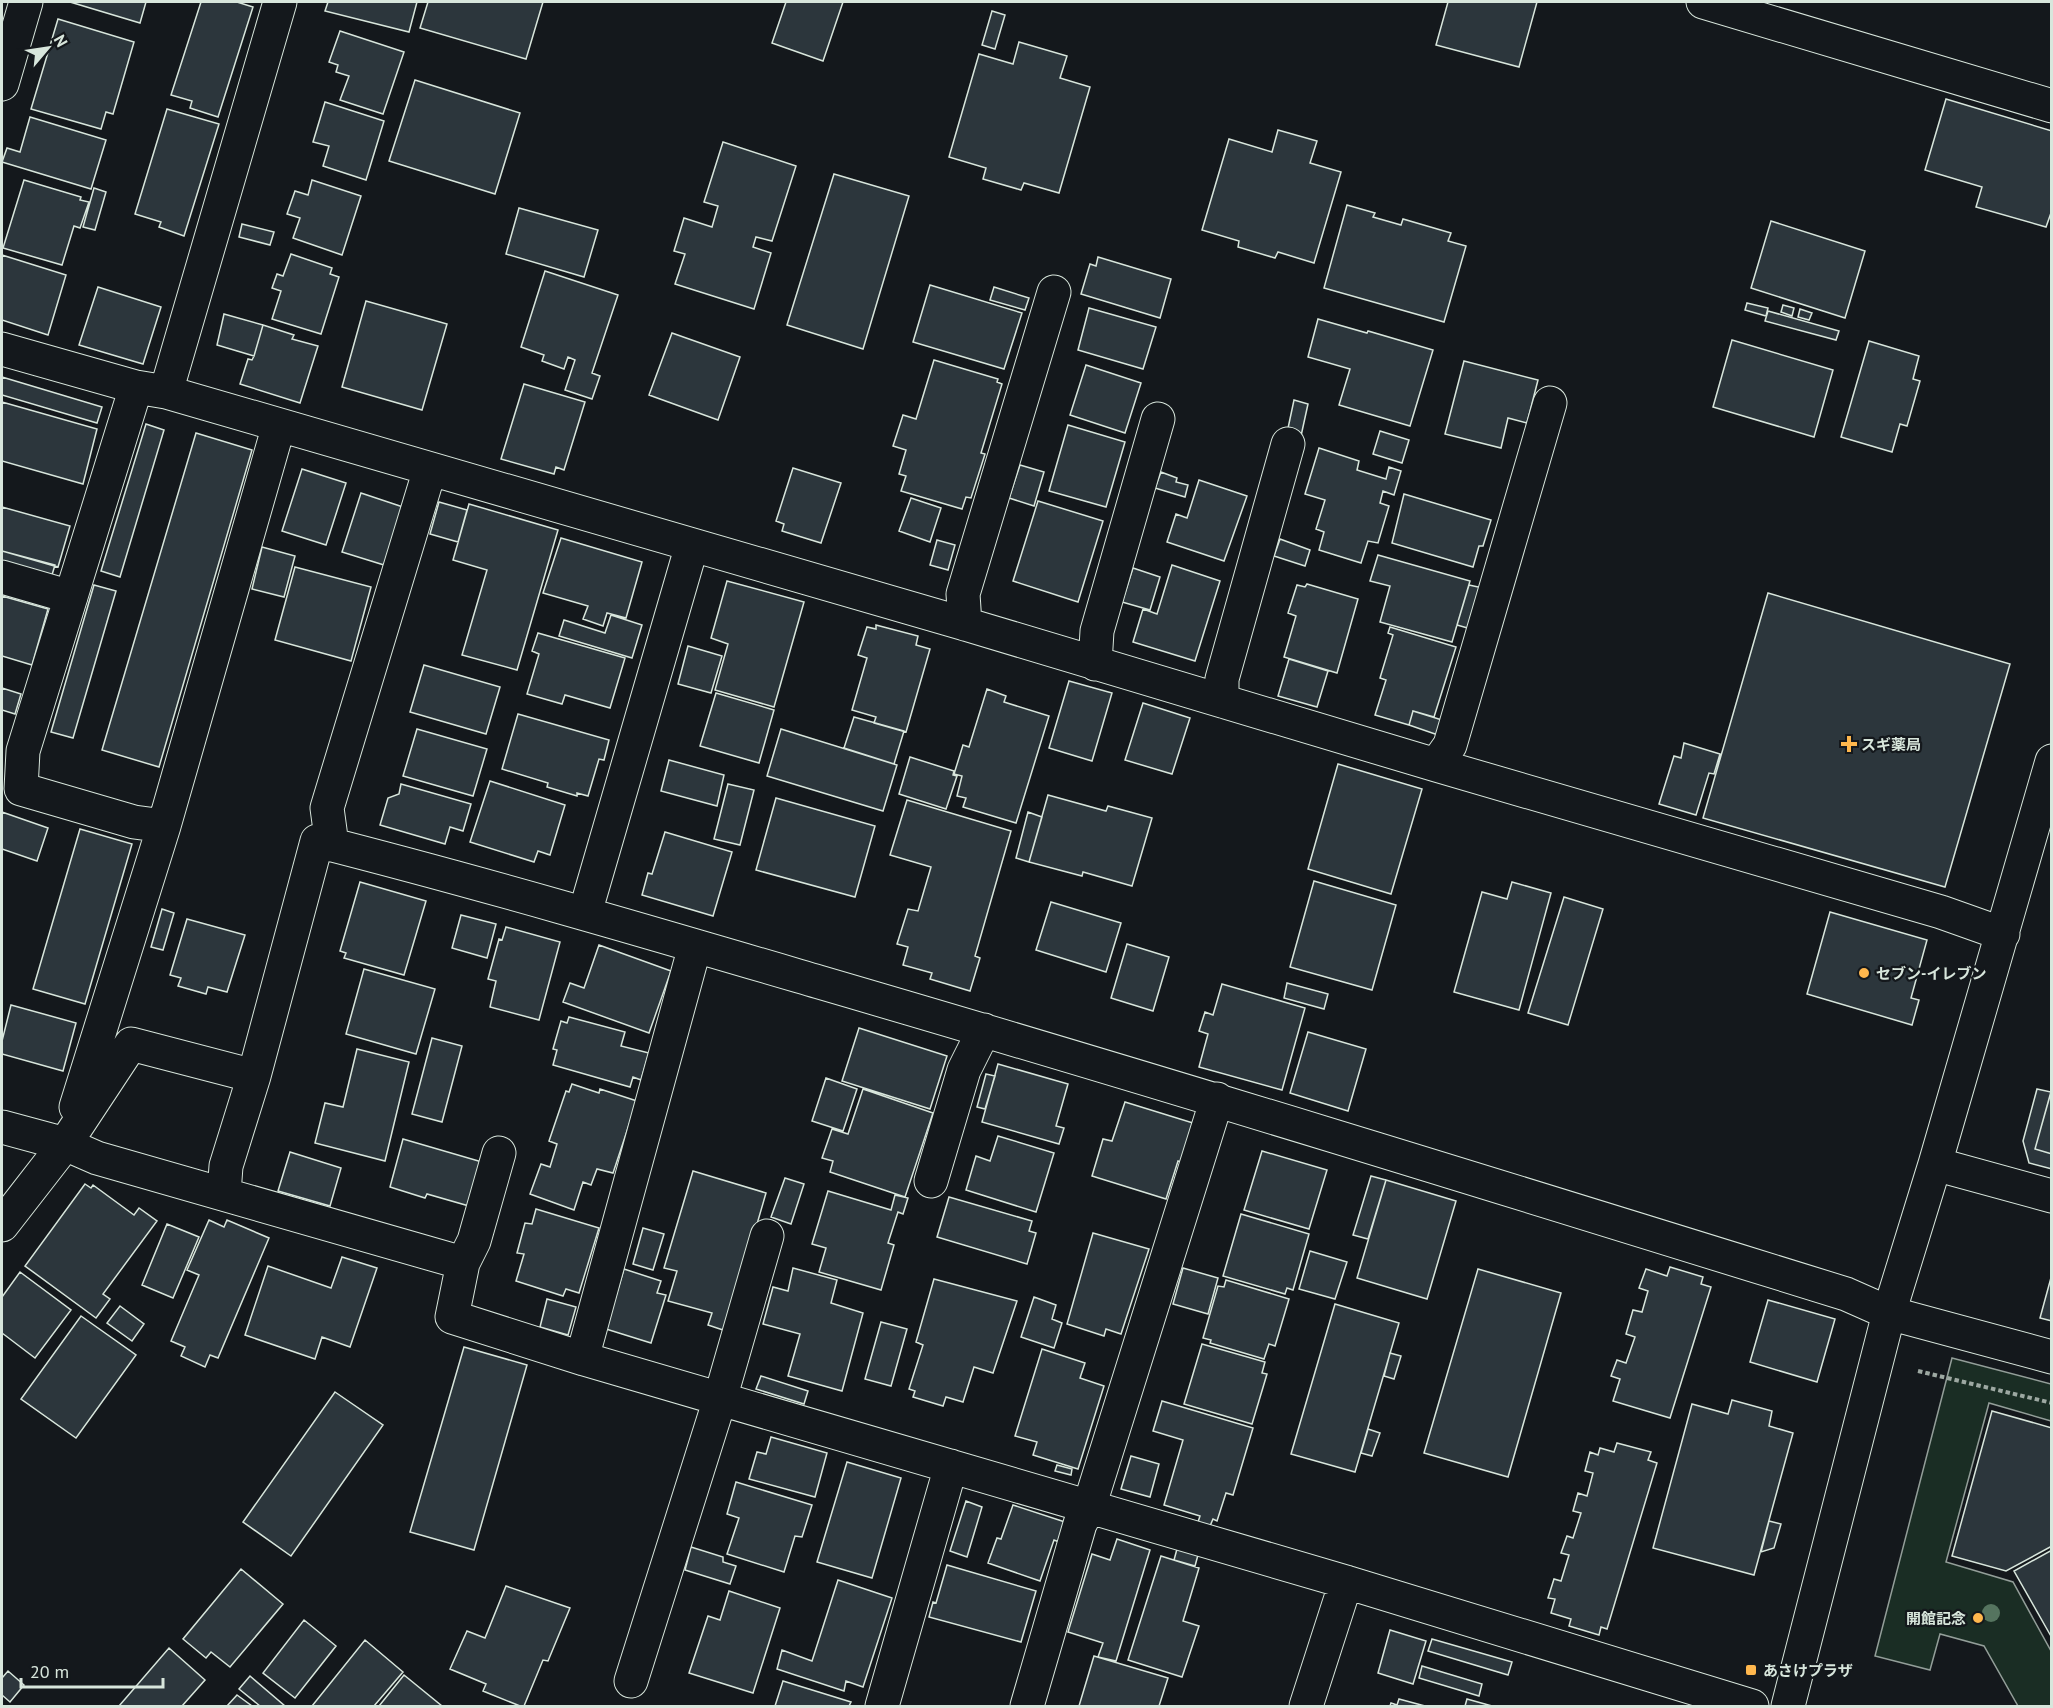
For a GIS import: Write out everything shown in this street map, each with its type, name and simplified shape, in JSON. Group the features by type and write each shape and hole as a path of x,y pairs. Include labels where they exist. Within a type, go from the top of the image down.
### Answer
{"street":[{"path":"2,84 26,2"},
{"path":"164,826 134,822 21,789 12,748 151,389 280,2"},
{"path":"1703,2 2052,106"},
{"path":"965,624 963,594 1054,292"},
{"path":"2,349 279,425 965,624 1436,765 1941,912 2003,934"},
{"path":"1436,765 1450,745 1550,403"},
{"path":"1095,664 1097,631 1158,419"},
{"path":"65,1144 164,826 279,425"},
{"path":"1222,701 1222,679 1288,444"},
{"path":"332,845 327,808 430,469"},
{"path":"585,913 692,545"},
{"path":"2,577 71,597"},
{"path":"1788,1707 1889,1313 2049,782"},
{"path":"224,1194 226,1166 254,1076 318,841 585,913 984,1030 1846,1294 1889,1313 2052,1357"},
{"path":"584,1359 586,1344 695,946"},
{"path":"931,1181 964,1070 984,1030"},
{"path":"2,1225 65,1144 131,1044 254,1076"},
{"path":"1028,1707 1080,1524 1089,1507 1217,1100"},
{"path":"2,1127 65,1144 98,1158 463,1263"},
{"path":"499,1153 474,1241 463,1263 452,1317 584,1359 1346,1582 1752,1707"},
{"path":"1935,1164 2052,1196"},
{"path":"631,1681 720,1399 767,1236"},
{"path":"882,1707 951,1466"},
{"path":"1306,1707 1346,1582"}],"path":[{"path":"1915,1370 2052,1403"}],"green space":[{"path":"1952,1358 2051,1384 2051,1421 1989,1403 1946,1562 2013,1582 2051,1651 2051,1706 2018,1706 1984,1646 1940,1634 1930,1670 1875,1656"}],"building":[{"path":"70,2 146,2 140,23"},
{"path":"201,2 237,2 253,7 218,117 190,108 192,101 171,95"},
{"path":"328,2 417,2 409,32 325,11"},
{"path":"428,2 543,2 526,59 420,28"},
{"path":"786,2 843,2 823,61 772,43"},
{"path":"1448,2 1537,2 1519,67 1436,45"},
{"path":"992,11 1005,15 995,49 982,45"},
{"path":"58,19 134,42 113,114 106,112 101,129 31,109"},
{"path":"340,31 404,52 383,114 340,100 349,76 336,72 338,65 329,62"},
{"path":"1019,42 1067,56 1060,78 1090,87 1059,193 1024,183 1021,190 983,179 986,168 949,157 979,54 1013,64"},
{"path":"415,80 520,113 495,194 389,161"},
{"path":"1946,99 2052,131 2052,210 2046,227 1976,207 1982,187 1925,170"},
{"path":"325,102 384,121 366,180 323,166 329,146 313,142"},
{"path":"167,109 219,124 184,236 159,227 161,222 135,214"},
{"path":"30,117 106,140 91,189 2,162 7,148 20,152"},
{"path":"1278,130 1317,141 1310,163 1341,172 1314,263 1278,252 1275,258 1238,247 1239,241 1202,230 1229,139 1272,152"},
{"path":"723,142 796,166 772,241 756,237 753,247 771,253 754,309 675,284 685,254 674,251 684,218 712,227 718,206 704,202"},
{"path":"834,174 909,196 863,349 787,325"},
{"path":"24,180 81,197 80,200 89,202 80,228 74,226 62,265 3,248"},
{"path":"312,180 361,196 342,255 293,238 300,218 287,214 295,191 308,195"},
{"path":"94,188 106,192 95,230 83,227"},
{"path":"1347,205 1375,213 1373,217 1401,225 1403,219 1451,233 1448,241 1466,246 1444,322 1324,288"},
{"path":"519,208 598,230 584,277 506,254"},
{"path":"1771,221 1865,251 1845,318 1751,288"},
{"path":"242,224 274,232 270,245 239,237"},
{"path":"291,254 332,268 330,274 339,277 321,334 272,319 281,291 272,288 277,274 283,276"},
{"path":"2,255 66,275 48,335 2,320"},
{"path":"1098,257 1171,279 1160,318 1081,294 1090,264 1096,266"},
{"path":"545,271 618,295 592,373 600,376 592,399 565,390 575,360 568,357 564,369 542,361 544,355 521,347"},
{"path":"930,285 1022,313 1004,369 913,342"},
{"path":"98,287 161,307 143,364 79,345"},
{"path":"994,287 1029,298 1025,310 990,300"},
{"path":"366,301 447,324 422,410 342,387"},
{"path":"1747,303 1768,308 1766,316 1745,310"},
{"path":"1783,305 1794,308 1792,316 1781,312"},
{"path":"1089,308 1156,327 1143,369 1078,350"},
{"path":"1800,309 1812,313 1809,320 1798,317"},
{"path":"1768,311 1839,331 1836,340 1765,321"},
{"path":"224,314 263,325 254,356 217,345"},
{"path":"1318,319 1433,350 1410,426 1339,405 1350,369 1308,357"},
{"path":"263,325 294,335 292,339 318,346 300,403 240,384 248,359 252,360 254,356"},
{"path":"672,333 740,357 718,420 649,395"},
{"path":"1732,340 1833,370 1814,437 1713,407"},
{"path":"1869,341 1919,356 1913,379 1920,381 1907,426 1900,424 1892,452 1841,437"},
{"path":"934,360 998,379 997,382 1002,384 981,453 985,454 971,498 966,497 962,509 901,491 906,476 899,474 906,450 893,446 903,415 916,419"},
{"path":"1464,361 1538,380 1527,423 1508,418 1501,448 1445,434"},
{"path":"1086,365 1141,383 1125,433 1070,415"},
{"path":"2,377 102,407 97,423 2,395"},
{"path":"524,384 585,402 564,470 556,467 554,474 501,459"},
{"path":"1294,400 1308,404 1301,436 1287,433"},
{"path":"2,402 97,429 83,484 2,461"},
{"path":"146,424 164,430 120,577 101,571"},
{"path":"1068,425 1125,442 1106,507 1049,491"},
{"path":"1380,431 1409,440 1402,463 1373,454"},
{"path":"196,433 252,450 159,767 102,750"},
{"path":"1319,448 1359,461 1357,470 1386,479 1389,467 1401,471 1394,495 1383,491 1380,503 1389,506 1378,543 1368,541 1361,563 1319,550 1324,532 1316,529 1325,500 1305,494"},
{"path":"1020,465 1044,472 1034,506 1009,498"},
{"path":"793,468 841,483 821,543 782,531 784,524 776,521"},
{"path":"302,469 346,483 326,545 282,531"},
{"path":"1161,472 1177,478 1176,482 1188,485 1185,497 1155,488"},
{"path":"1199,480 1247,496 1224,561 1167,542 1176,514 1187,518"},
{"path":"361,493 403,507 384,565 342,552"},
{"path":"1404,494 1491,520 1483,546 1479,546 1473,567 1392,543"},
{"path":"911,498 941,508 930,542 899,531"},
{"path":"1038,501 1103,521 1078,602 1013,581"},
{"path":"439,502 467,510 458,542 430,534"},
{"path":"469,504 558,530 517,670 462,655 487,570 453,560"},
{"path":"2,507 70,526 58,567 2,551"},
{"path":"561,538 642,562 626,618 607,613 603,626 583,619 588,606 543,593"},
{"path":"1280,539 1310,550 1305,566 1274,556"},
{"path":"937,540 955,545 948,570 930,565"},
{"path":"262,547 295,556 284,597 252,589"},
{"path":"2,551 55,565 48,588 2,575"},
{"path":"1378,555 1470,581 1452,642 1380,622 1390,586 1370,581"},
{"path":"1172,565 1220,581 1195,661 1133,642 1143,609 1157,614"},
{"path":"295,567 371,587 351,661 275,640"},
{"path":"1133,568 1160,577 1150,610 1122,602"},
{"path":"727,581 804,602 774,707 715,690 728,644 711,638"},
{"path":"1307,584 1358,599 1337,673 1284,657 1296,616 1288,613 1297,585 1305,587"},
{"path":"94,585 116,591 73,738 51,732"},
{"path":"1469,585 1483,588 1471,629 1457,625"},
{"path":"1768,593 2010,664 1945,887 1703,818"},
{"path":"2,596 48,609 32,665 2,656"},
{"path":"611,615 642,625 632,658 559,636 564,620 605,633"},
{"path":"876,625 918,636 916,645 930,649 906,732 874,723 876,717 852,710 867,658 858,655 867,627 876,629"},
{"path":"1390,627 1456,647 1434,717 1413,711 1409,725 1375,715 1386,680 1380,678 1393,635 1388,633"},
{"path":"538,633 625,658 610,708 565,695 562,704 527,694 539,654 532,651"},
{"path":"688,646 722,656 711,693 678,684"},
{"path":"1289,659 1328,671 1317,707 1278,696"},
{"path":"424,665 500,687 486,734 410,712"},
{"path":"1069,681 1112,693 1092,761 1049,748"},
{"path":"2,688 21,694 15,714 2,710"},
{"path":"987,689 1006,696 1004,702 1049,716 1016,823 963,807 966,798 957,796 962,776 954,774 963,745 969,747"},
{"path":"716,693 774,710 759,763 700,746"},
{"path":"1143,703 1190,718 1172,774 1125,760"},
{"path":"1413,711 1442,720 1438,735 1409,725"},
{"path":"518,714 609,740 604,760 599,759 588,796 577,793 577,796 547,787 548,783 502,769"},
{"path":"854,717 904,731 894,764 844,748"},
{"path":"417,729 487,749 473,796 403,776"},
{"path":"781,729 897,765 883,811 767,776"},
{"path":"1684,743 1720,754 1714,774 1709,773 1696,815 1659,804 1674,756 1681,758"},
{"path":"910,757 954,771 953,775 957,776 946,809 899,794"},
{"path":"669,760 724,775 717,806 661,791"},
{"path":"1338,764 1422,789 1391,894 1308,869"},
{"path":"490,781 565,805 550,855 538,851 534,862 470,842"},
{"path":"401,784 471,804 463,831 450,827 445,844 380,825 388,798 399,794"},
{"path":"728,784 754,790 740,845 714,839"},
{"path":"1048,795 1106,811 1108,806 1152,818 1132,886 1083,872 1082,876 1029,862"},
{"path":"776,798 875,826 855,897 756,870"},
{"path":"907,800 1011,831 975,956 980,958 970,991 930,979 932,973 903,965 908,947 897,944 908,909 918,911 931,867 890,855"},
{"path":"2,812 48,828 37,861 2,849"},
{"path":"1028,812 1042,817 1029,862 1016,858"},
{"path":"80,829 132,844 85,1004 33,989"},
{"path":"665,832 732,852 713,916 642,895 648,873 652,874"},
{"path":"1314,881 1396,905 1372,990 1290,967"},
{"path":"360,882 426,901 404,975 344,958 346,953 340,951"},
{"path":"1512,882 1551,893 1519,1010 1454,992 1482,892 1507,899"},
{"path":"1564,897 1603,909 1568,1025 1528,1013"},
{"path":"1051,902 1121,923 1106,972 1036,950"},
{"path":"162,909 174,913 163,950 151,947"},
{"path":"1830,912 1927,940 1911,998 1919,1000 1912,1025 1807,994"},
{"path":"461,915 496,924 487,958 452,948"},
{"path":"187,919 245,935 227,992 208,987 206,994 178,986 181,978 170,975"},
{"path":"506,927 560,942 539,1020 490,1007 496,981 488,979 499,939 502,940"},
{"path":"1127,944 1169,957 1153,1011 1111,998"},
{"path":"599,945 671,971 649,1033 563,1002 570,983 584,988"},
{"path":"364,969 435,989 416,1054 346,1034"},
{"path":"1287,983 1328,994 1324,1009 1284,998"},
{"path":"1222,984 1305,1008 1282,1090 1199,1067 1208,1034 1199,1031 1205,1012 1213,1015"},
{"path":"11,1005 76,1023 63,1071 2,1054 2,1041"},
{"path":"569,1017 625,1032 621,1046 649,1053 641,1080 633,1077 630,1087 553,1065 557,1050 553,1049 561,1021 567,1023"},
{"path":"859,1028 947,1056 930,1109 842,1081"},
{"path":"1308,1032 1366,1049 1348,1111 1290,1093"},
{"path":"432,1038 462,1046 442,1122 412,1114"},
{"path":"357,1049 409,1062 385,1161 315,1143 325,1103 343,1107"},
{"path":"998,1064 1068,1084 1056,1126 1064,1128 1059,1144 982,1122"},
{"path":"986,1074 995,1076 985,1109 977,1107"},
{"path":"826,1078 857,1089 843,1131 812,1121"},
{"path":"572,1084 599,1093 600,1089 637,1101 613,1173 597,1169 591,1185 583,1182 574,1210 530,1194 541,1164 550,1167 557,1144 549,1141 566,1091 569,1092"},
{"path":"2052,1088 2052,1154 2035,1149"},
{"path":"863,1089 933,1113 905,1197 830,1172 833,1161 822,1158 832,1129 848,1134"},
{"path":"2037,1089 2051,1092 2035,1149 2052,1154 2052,1169 2029,1163 2023,1141"},
{"path":"1125,1102 1193,1123 1166,1199 1092,1176 1103,1139 1112,1141"},
{"path":"998,1136 1054,1153 1036,1212 966,1190 976,1156 990,1161"},
{"path":"403,1139 482,1162 469,1206 427,1194 425,1198 390,1187"},
{"path":"1262,1151 1327,1170 1309,1229 1244,1210"},
{"path":"290,1152 341,1168 330,1206 278,1191"},
{"path":"693,1171 766,1193 726,1331 708,1325 712,1313 668,1301 677,1271 664,1268"},
{"path":"1371,1176 1386,1180 1368,1239 1353,1235"},
{"path":"785,1178 804,1184 791,1224 771,1217"},
{"path":"1386,1180 1456,1201 1427,1299 1357,1278"},
{"path":"85,1184 91,1188 93,1185 134,1215 139,1208 157,1221 103,1294 110,1299 96,1318 25,1266"},
{"path":"828,1191 891,1210 895,1195 908,1198 903,1214 898,1212 888,1243 894,1245 881,1290 819,1272 826,1248 812,1244"},
{"path":"949,1197 1032,1221 1029,1231 1036,1233 1027,1264 937,1237"},
{"path":"536,1209 599,1228 579,1293 566,1289 563,1296 516,1281 524,1254 517,1253 525,1223 532,1224"},
{"path":"1241,1214 1309,1234 1293,1290 1287,1288 1285,1294 1223,1276"},
{"path":"209,1220 224,1227 227,1220 269,1238 218,1358 210,1355 205,1367 181,1356 185,1347 171,1341 199,1275 187,1270"},
{"path":"167,1224 199,1237 173,1298 142,1285"},
{"path":"643,1228 664,1234 653,1270 633,1264"},
{"path":"1093,1233 1149,1249 1121,1334 1106,1329 1104,1336 1067,1324"},
{"path":"1310,1251 1347,1262 1335,1299 1299,1289"},
{"path":"342,1257 377,1268 350,1347 322,1337 315,1359 245,1335 268,1266 331,1288"},
{"path":"1670,1267 1703,1277 1701,1284 1711,1287 1670,1418 1613,1401 1620,1379 1611,1376 1617,1360 1626,1363 1635,1337 1626,1334 1633,1310 1642,1312 1648,1291 1639,1288 1646,1269 1667,1276"},
{"path":"793,1268 837,1280 831,1303 863,1313 842,1391 788,1376 800,1334 763,1324 773,1287 788,1291"},
{"path":"1183,1268 1218,1278 1208,1314 1173,1304"},
{"path":"624,1269 661,1281 657,1293 666,1295 651,1343 606,1329"},
{"path":"1478,1269 1561,1293 1508,1477 1424,1453"},
{"path":"20,1272 71,1310 35,1358 2,1333 2,1297"},
{"path":"2052,1274 2052,1321 2040,1318"},
{"path":"934,1279 1017,1301 993,1373 974,1367 963,1402 946,1397 943,1406 913,1397 915,1391 909,1389 923,1345 916,1342"},
{"path":"1226,1280 1289,1299 1275,1346 1269,1344 1264,1359 1210,1343 1211,1340 1203,1338 1218,1286 1224,1287"},
{"path":"1034,1297 1056,1305 1052,1319 1062,1323 1054,1348 1021,1337"},
{"path":"547,1299 576,1307 568,1335 540,1327"},
{"path":"1768,1300 1835,1319 1817,1382 1750,1362"},
{"path":"1335,1304 1399,1323 1355,1472 1291,1454"},
{"path":"120,1306 144,1324 132,1341 107,1323"},
{"path":"81,1316 136,1355 76,1438 21,1399"},
{"path":"881,1322 907,1329 891,1386 865,1379"},
{"path":"1202,1344 1265,1362 1262,1373 1267,1374 1252,1424 1184,1404"},
{"path":"464,1347 527,1365 474,1550 410,1532"},
{"path":"1042,1349 1085,1363 1080,1378 1104,1386 1078,1469 1033,1455 1037,1442 1015,1436"},
{"path":"1390,1353 1401,1356 1394,1379 1384,1376"},
{"path":"761,1376 808,1391 804,1404 756,1389"},
{"path":"335,1392 383,1425 291,1556 243,1522"},
{"path":"1732,1400 1772,1411 1769,1426 1793,1433 1754,1575 1653,1548 1692,1404 1728,1414"},
{"path":"1162,1401 1253,1428 1233,1495 1226,1493 1217,1521 1213,1519 1210,1526 1198,1522 1200,1516 1164,1505 1183,1440 1153,1431"},
{"path":"1992,1411 2052,1428 2052,1546 2006,1571 1952,1556"},
{"path":"1368,1429 1380,1433 1372,1456 1361,1453"},
{"path":"771,1437 827,1453 815,1497 749,1479 757,1452 766,1454"},
{"path":"1617,1443 1651,1452 1648,1460 1657,1463 1607,1629 1601,1627 1599,1635 1569,1626 1571,1619 1551,1613 1555,1599 1548,1598 1554,1579 1561,1581 1569,1555 1561,1553 1567,1536 1573,1538 1581,1513 1573,1511 1578,1493 1587,1496 1593,1473 1585,1471 1590,1452 1598,1455 1600,1448 1614,1452"},
{"path":"1131,1456 1159,1464 1150,1497 1121,1489"},
{"path":"847,1462 901,1478 872,1578 817,1562"},
{"path":"1057,1465 1072,1469 1071,1475 1055,1471"},
{"path":"736,1482 812,1505 802,1537 795,1536 784,1572 727,1554 739,1518 727,1514"},
{"path":"966,1501 982,1507 967,1557 950,1551"},
{"path":"1013,1505 1065,1522 1059,1542 1054,1540 1040,1581 988,1563 997,1538 1001,1539"},
{"path":"1769,1521 1781,1524 1774,1548 1761,1552"},
{"path":"1117,1539 1150,1550 1116,1661 1098,1657 1103,1643 1068,1632 1092,1554 1110,1560"},
{"path":"691,1547 723,1557 723,1562 736,1566 730,1584 685,1570"},
{"path":"1177,1549 1198,1555 1195,1566 1174,1560"},
{"path":"2052,1550 2052,1638 2014,1571"},
{"path":"1161,1556 1199,1568 1183,1621 1199,1626 1182,1677 1128,1660"},
{"path":"947,1565 1036,1591 1021,1642 929,1617 933,1602 936,1603"},
{"path":"241,1569 283,1604 230,1667 211,1652 206,1658 183,1639"},
{"path":"838,1580 892,1598 863,1687 846,1681 844,1691 777,1669 782,1650 812,1661"},
{"path":"506,1586 570,1608 548,1661 543,1660 524,1706 483,1691 486,1684 450,1669 467,1631 485,1638"},
{"path":"729,1591 780,1608 753,1693 689,1673 708,1616 720,1620"},
{"path":"304,1620 336,1646 295,1698 263,1673"},
{"path":"1390,1630 1426,1641 1413,1684 1378,1673"},
{"path":"1432,1639 1512,1662 1508,1675 1428,1651"},
{"path":"365,1640 403,1672 374,1706 312,1706"},
{"path":"169,1648 205,1680 182,1706 119,1706"},
{"path":"1094,1656 1168,1678 1159,1706 1079,1706"},
{"path":"1422,1666 1482,1684 1479,1696 1419,1678"},
{"path":"8,1671 24,1685 10,1702 2,1695 2,1678"},
{"path":"404,1675 442,1706 379,1706"},
{"path":"250,1676 285,1706 260,1706 239,1689"},
{"path":"783,1681 851,1702 849,1706 775,1706"},
{"path":"237,1695 252,1706 227,1706"},
{"path":"1399,1699 1425,1706 1390,1706 1391,1703 1397,1705"},
{"path":"1467,1699 1492,1706 1465,1706"}],"place":[{"name":"スギ薬局","path":"1849,744"},
{"name":"セブン-イレブン","path":"1864,973"},
{"name":"開館記念","path":"1978,1618"},
{"name":"あさけプラザ","path":"1751,1670"}]}
